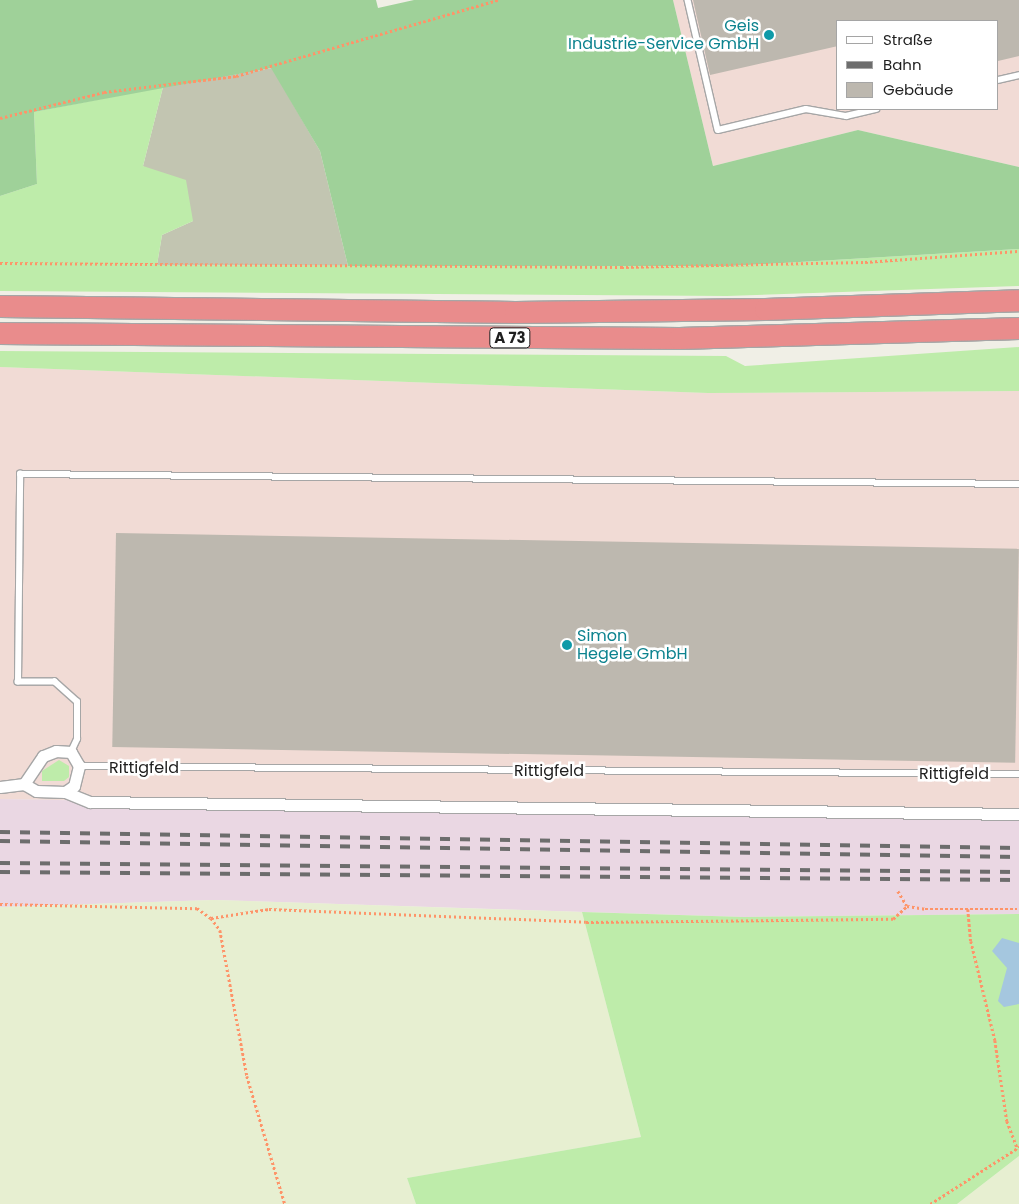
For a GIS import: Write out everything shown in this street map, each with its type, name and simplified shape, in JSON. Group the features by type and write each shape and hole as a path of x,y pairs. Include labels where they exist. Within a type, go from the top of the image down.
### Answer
{"highway":[{"name":"A 73","path":"0,306 515,312 765,309 1019,300"},
{"name":"A 73","path":"0,334 679,338 1019,328"}],"street":[{"path":"24,784 44,756 56,750 71,752 79,766 74,786 65,792"},
{"path":"0,788 24,784 36,791 65,792 90,802 1019,814"}],"lane":[{"path":"688,0 718,130 806,109 846,116 872,110"},
{"path":"999,80 1019,75"},
{"path":"71,752 77,739 77,702 55,682 18,682 20,474 1019,484"},
{"name":"Rittigfeld","path":"79,766 1019,774"}],"path":[{"path":"0,118 104,92 236,76 498,0"},
{"path":"0,264 621,267 865,262 1019,251"},
{"path":"898,891 907,906"},
{"path":"0,904 196,908 212,918 220,930 247,1076 285,1204"},
{"path":"212,918 269,909 586,922 893,919 907,906 1019,909"},
{"path":"930,1204 1018,1148 1007,1121 995,1040 971,941 968,909"}],"shaded area":[{"path":"673,0 1019,0 1019,167 858,130 713,166"},
{"path":"272,68 320,151 348,266 157,265 162,235 193,221 143,166 163,87"},
{"path":"0,367 708,393 1019,391 1019,817 0,799"},
{"path":"0,799 1019,817 1019,914 744,917 214,900 0,907"},
{"path":"214,900 582,912 641,1137 407,1178 416,1204 0,1204 0,907"},
{"path":"1019,1156 1019,1204 957,1204"}],"green space":[{"path":"0,0 376,0 378,8 414,0 673,0 713,166 858,130 1019,167 1019,249 731,266 348,266 320,151 271,68 34,112 37,184 0,196"},
{"path":"163,87 143,166 186,180 193,221 162,235 157,265 731,266 1019,249 1019,286 727,296 0,291 0,196 37,184 34,112"},
{"path":"1019,347 1019,391 708,393 0,367 0,351 726,356 745,366"},
{"path":"59,760 69,766 69,777 64,781 42,781 42,771"},
{"path":"582,912 744,917 1019,914 1019,1156 957,1204 416,1204 407,1178 641,1137"}],"water":[{"path":"1002,938 1019,943 1019,1004 1004,1007 998,1001 1007,968 992,951"}],"building":[{"name":"Geis Industrie-Service GmbH","path":"693,0 1019,0 1019,56 999,61 999,20 836,20 836,46 710,75"},
{"name":"Simon Hegele GmbH","path":"116,533 1019,549 1015,763 112,747"}],"railway":[{"path":"0,832 1019,848"},
{"path":"0,841 1019,857"},
{"path":"0,863 1019,872"},
{"path":"0,872 1019,880"}],"place":[{"name":"Geis Industrie-Service GmbH","path":"769,35"},
{"name":"Simon Hegele GmbH","path":"567,645"}]}
